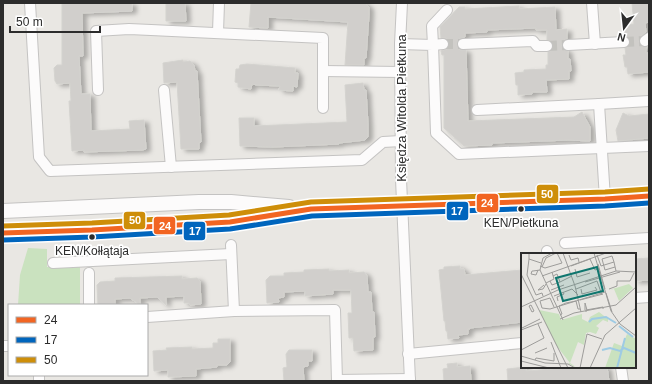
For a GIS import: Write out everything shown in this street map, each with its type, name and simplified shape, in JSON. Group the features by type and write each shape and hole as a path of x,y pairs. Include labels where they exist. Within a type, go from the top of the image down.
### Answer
{"street":[{"path":"30,3 39,157 50,171 362,160 383,142 401,141"},
{"path":"218,32 219,3"},
{"name":"Księdza Witolda Pietkuna","path":"402,3 400,44 401,179 410,380"},
{"path":"592,3 595,44"},
{"path":"447,10 432,26 438,44 436,133 459,154 649,146"},
{"path":"98,90 96,31 129,29 323,38 323,108"},
{"path":"463,44 533,41 537,46 547,46"},
{"path":"568,45 624,42"},
{"path":"400,44 438,44"},
{"path":"323,71 400,72"},
{"path":"164,90 171,167"},
{"path":"477,110 649,101"},
{"path":"600,104 601,149 605,199"},
{"path":"3,211 199,202 231,202 311,209 605,199 649,196"},
{"path":"3,233 92,230 230,222 311,209"},
{"path":"565,243 649,238"},
{"path":"53,263 231,250 234,312"},
{"path":"89,273 89,304"},
{"path":"636,298 649,297"},
{"path":"148,317 234,312 335,310 337,381 410,380"},
{"path":"408,354 521,343"},
{"path":"621,368 623,381"}],"green space":[{"path":"28,248 47,249 47,267 80,267 80,304 18,304 20,275"}],"building":[{"path":"62,3 132,3 132,11 82,13 83,56 79,56 81,94 90,94 91,131 130,129 129,121 144,120 146,149 84,152 84,150 72,151 69,101 71,101 70,83 57,84 55,81 54,68 57,65 62,65"},
{"path":"166,3 185,3 186,21 166,21"},
{"path":"251,3 365,3 369,7 369,15 366,58 364,58 364,65 345,65 348,22 268,17 268,28 249,27"},
{"path":"632,3 649,3 649,22 645,23 646,32 641,36 639,41 640,45 646,47 646,53 648,53 649,72 628,74 623,55 626,55 625,48 630,45 630,42 629,38 624,36 623,25 634,24"},
{"path":"519,6 519,9 555,7 556,30 567,29 567,39 564,40 562,45 563,49 568,51 568,59 570,59 571,71 569,71 569,79 546,80 547,92 532,92 532,94 518,95 518,85 516,85 515,73 524,72 524,70 546,69 546,65 548,65 548,52 552,50 553,46 552,42 547,40 547,30 536,30 536,28 487,30 487,32 465,33 465,37 459,39 457,44 460,50 466,50 468,121 574,117 582,112 590,127 590,141 569,140 492,143 492,145 464,146 444,128 444,55 442,55 441,51 447,49 449,44 446,38 441,38 440,27 459,7 465,7 465,9"},
{"path":"183,60 183,62 190,61 194,65 195,71 197,71 201,142 199,143 199,149 181,149 177,82 164,83 163,63"},
{"path":"247,64 295,68 295,73 298,73 297,87 293,86 293,91 279,90 280,86 252,84 251,89 238,87 238,83 235,82 236,69 239,69 240,65"},
{"path":"363,83 364,90 366,90 368,124 368,137 365,140 339,144 273,147 240,146 239,118 254,118 254,126 347,122 345,85"},
{"path":"623,113 629,116 649,114 649,138 618,141 616,130"},
{"path":"649,258 649,280 636,281 636,259"},
{"path":"460,266 460,269 464,269 465,275 521,270 521,322 470,328 468,329 468,334 458,335 459,338 448,339 444,321 439,270 444,269 444,267"},
{"path":"329,269 329,271 349,270 349,273 364,272 367,276 368,292 371,292 372,312 374,312 375,337 373,337 373,350 354,351 353,338 349,338 348,313 352,313 351,290 333,290 333,294 305,296 305,291 284,292 284,297 278,298 279,302 267,303 266,280 270,276 284,276 284,273 304,272 304,270"},
{"path":"182,276 182,279 197,278 200,281 201,304 190,305 189,303 184,303 184,296 166,297 166,305 157,297 140,298 140,304 130,298 115,299 115,304 98,304 97,285 100,282 115,281 115,278"},
{"path":"218,339 230,339 230,362 227,365 217,365 217,367 196,369 196,376 168,377 168,370 154,371 153,351 167,350 166,348 213,348 213,343 218,343"},
{"path":"289,350 312,350 312,361 308,361 308,366 303,367 304,381 284,381 283,368 287,367 286,354"},
{"path":"457,363 457,367 470,366 471,381 444,381 443,369 448,368 447,364"},
{"path":"521,367 525,368 526,371 553,368 607,368 609,381 508,381 507,369"}],"tunnel":[{"path":"624,42 645,41"},
{"path":"443,44 463,44"},
{"path":"547,46 568,45"}],"transit line":[{"name":"50","path":"3,226 92,223 229,215 311,202 605,192 649,189"},
{"name":"24","path":"3,233 92,230 230,222 311,209 605,199 649,196"},
{"name":"17","path":"3,240 92,237 230,229 312,216 605,206 649,203"}],"place":[{"name":"KEN/Pietkuna","path":"521,209"},
{"name":"KEN/Kołłątaja","path":"92,237"}]}
